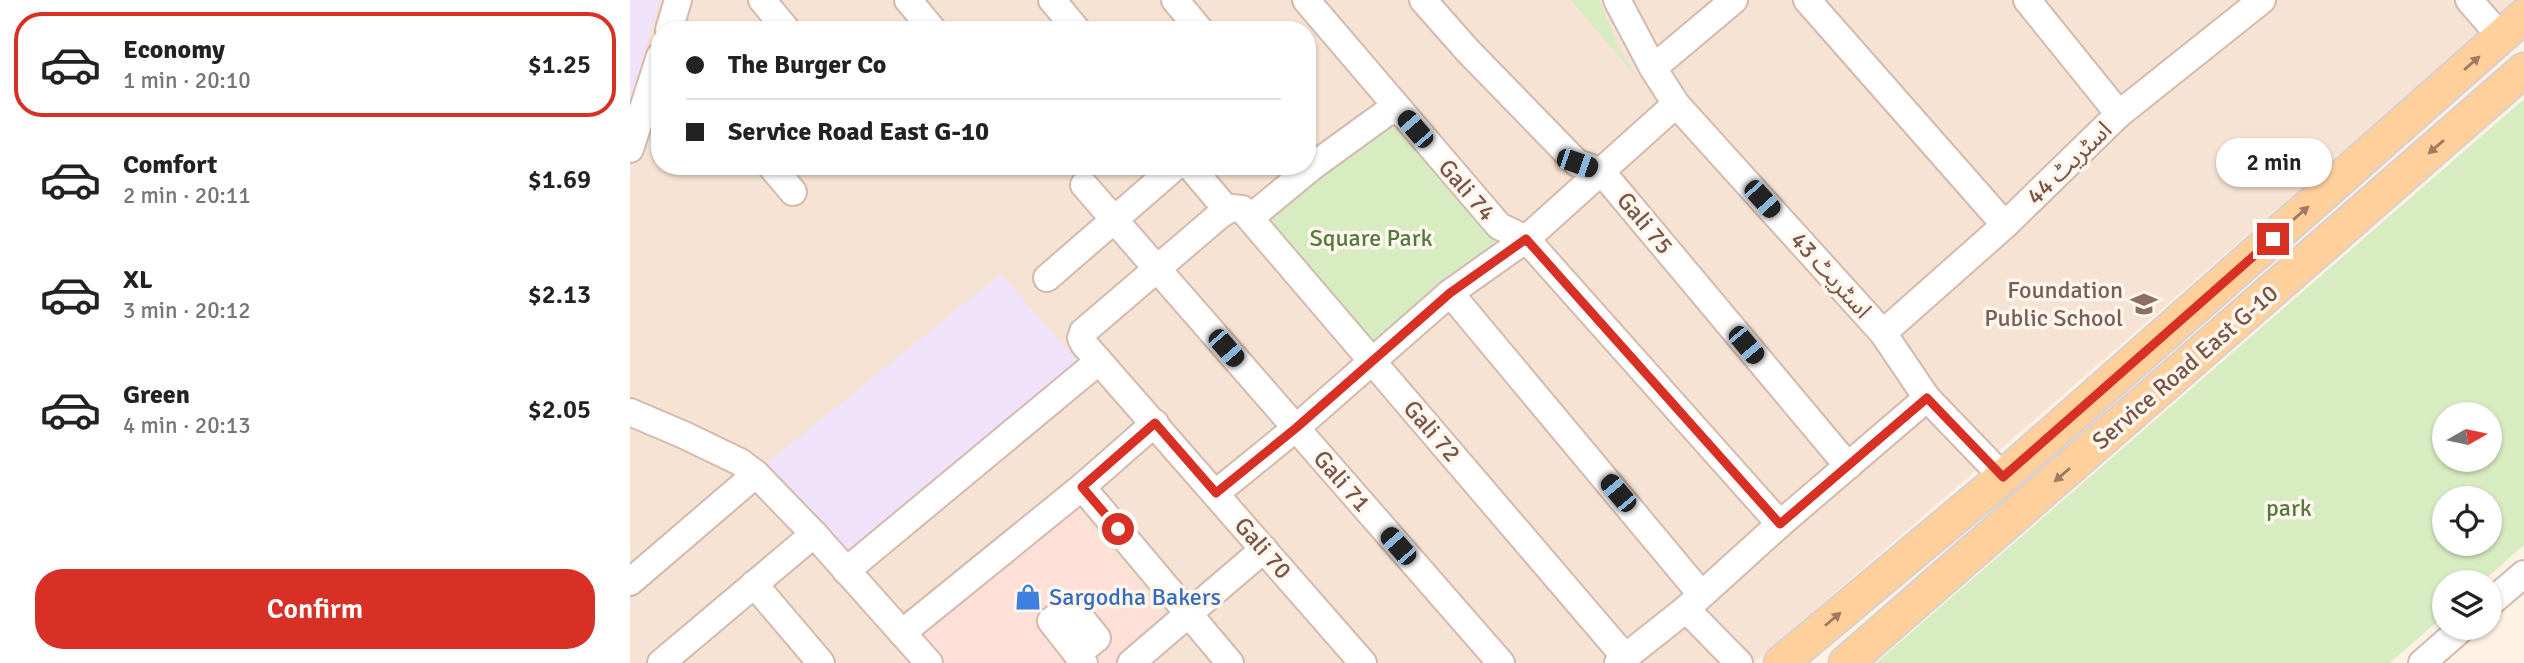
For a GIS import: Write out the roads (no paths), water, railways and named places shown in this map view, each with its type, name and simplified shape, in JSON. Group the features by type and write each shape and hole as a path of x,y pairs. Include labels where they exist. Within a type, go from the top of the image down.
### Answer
{"main road":[{"name":"Service Road East G-10","path":"1781,663 2003,477 2513,26"},
{"name":"Service Road East G-10","path":"1846,663 2524,70"}],"street":[{"path":"671,21 678,0"},
{"path":"762,0 780,21"},
{"path":"908,0 926,21"},
{"path":"1052,0 1070,21"},
{"path":"1175,0 1192,21"},
{"name":"Gali 74","path":"1306,0 1499,226 1526,239 1780,524"},
{"name":"Gali 75","path":"1423,0 1468,51 1577,163 1600,171 1848,466"},
{"path":"1653,68 1734,0"},
{"path":"1807,0 2005,225"},
{"path":"2027,0 2119,114"},
{"path":"2469,0 2513,26"},
{"name":"اسٹریٹ 44","path":"1883,333 2005,225 2119,114 2253,3"},
{"name":"اسٹریٹ 43","path":"1628,5 1653,68 1676,104 1883,333 1927,398 2003,477"},
{"path":"630,149 651,84"},
{"path":"1216,493 1296,428 1450,293 1526,239 1676,104"},
{"path":"1316,159 1386,113 1398,110"},
{"path":"779,175 793,191"},
{"path":"1047,278 1166,175"},
{"name":"Gali 72","path":"1199,175 1238,212 1373,362 1621,660"},
{"path":"1156,268 1292,175"},
{"name":"Gali 71","path":"1084,185 1501,663"},
{"name":"Gali 70","path":"1156,268 1083,332 1081,338 1363,663"},
{"path":"1450,293 1694,601 1739,663"},
{"path":"846,571 1099,361"},
{"path":"1621,660 1694,601 1927,398"},
{"path":"630,412 729,456 756,474 814,534 929,663"},
{"path":"902,633 1082,487 1155,423"},
{"path":"630,582 756,474"},
{"path":"1082,487 1230,663"},
{"path":"661,663 814,534"},
{"path":"1131,663 1264,548"},
{"path":"2502,593 2524,574"},
{"path":"754,584 812,660"},
{"path":"2434,659 2451,640"}],"place":[{"name":"Foundation Public School","path":"2144,304"},
{"name":"Sargodha Bakers","path":"1028,597"}],"park label":[{"name":"Square Park","path":"1371,238"},
{"name":"park","path":"2289,508"}]}
